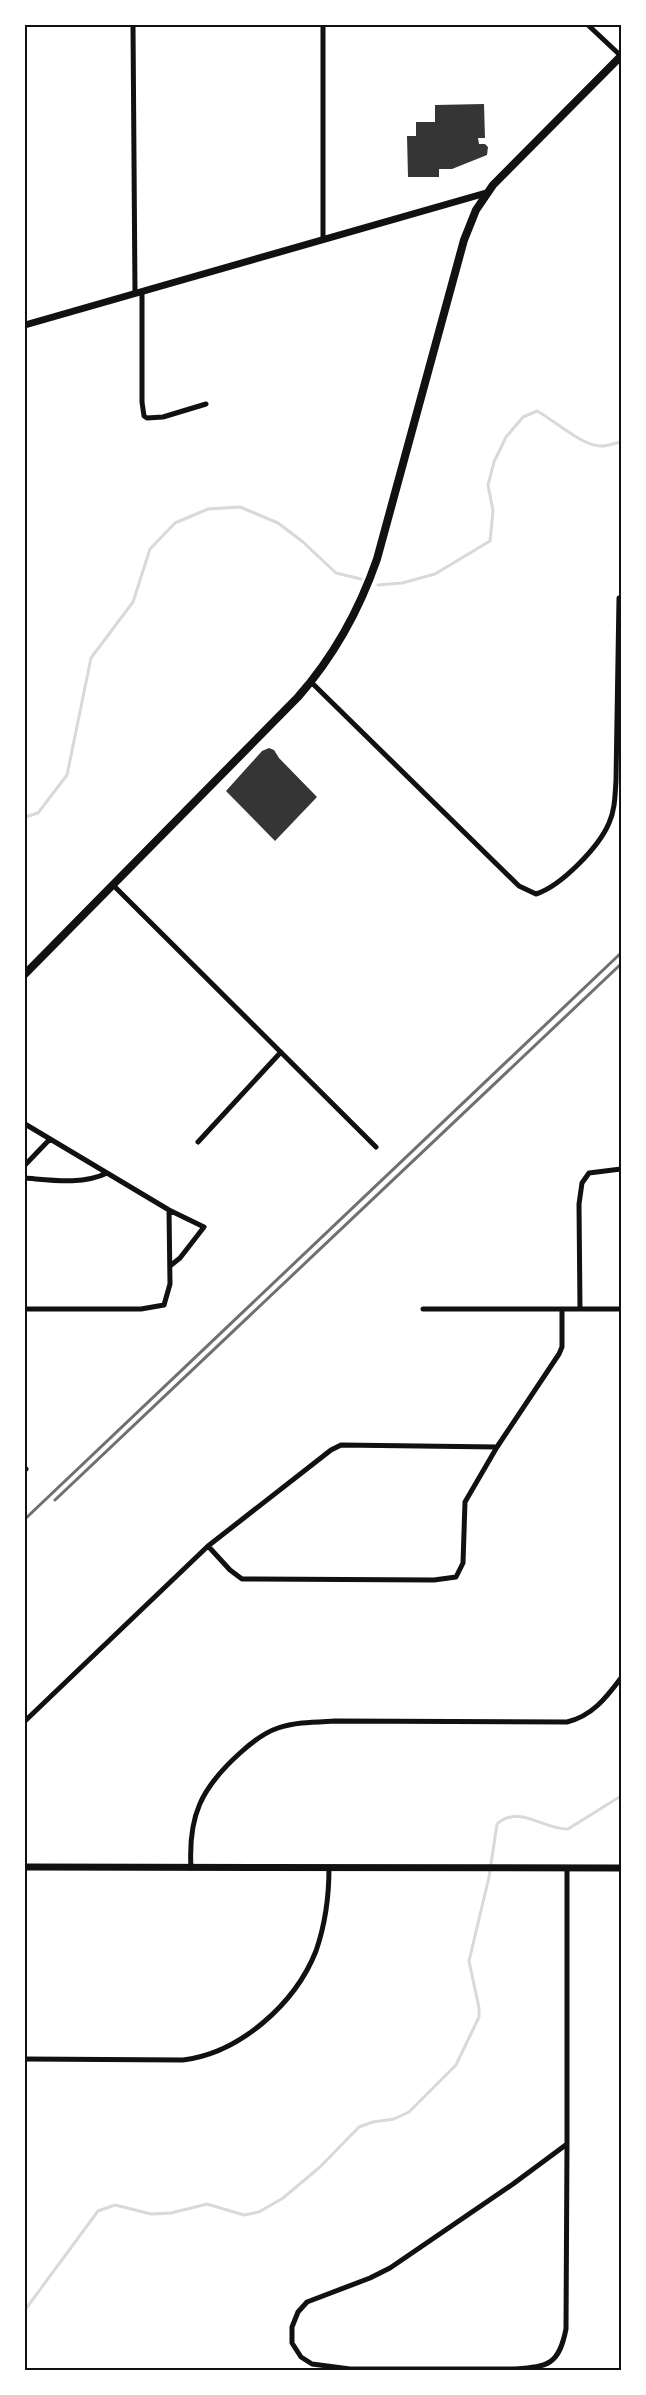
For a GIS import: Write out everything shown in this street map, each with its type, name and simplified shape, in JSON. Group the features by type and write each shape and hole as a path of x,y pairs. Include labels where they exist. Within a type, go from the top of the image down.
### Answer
{"main road":[{"path":"25,974 311,682 345,634 364,595 378,559 464,240 476,210 486,193 621,56"}],"street":[{"path":"133,25 139,293 144,416 147,418 163,417 206,404"},
{"path":"323,25 324,239"},
{"path":"588,25 621,56"},
{"path":"25,325 486,193"},
{"path":"311,682 519,886 536,894 556,884 588,853 602,836 613,812 616,781 619,598"},
{"path":"114,885 376,1147"},
{"path":"198,1142 281,1052"},
{"path":"25,1124 170,1210 204,1227 180,1258 170,1266"},
{"path":"25,1165 50,1139"},
{"path":"580,1309 579,1204 582,1183 589,1173 621,1170"},
{"path":"25,1178 82,1180 93,1179 107,1173"},
{"path":"25,1309 156,1308 164,1305 170,1284 170,1210"},
{"path":"423,1309 621,1309"},
{"path":"208,1546 230,1570 242,1579 434,1580 456,1577 463,1563 465,1502 497,1447 559,1354 562,1346 562,1309"},
{"path":"25,1721 208,1546 319,1458 340,1445 497,1447"},
{"path":"190,1868 191,1830 200,1801 207,1788 244,1749 262,1735 276,1729 305,1723 335,1721 567,1722 581,1718 605,1700 621,1678"},
{"path":"25,1867 621,1868"},
{"path":"25,2059 183,2060 205,2057 231,2045 250,2032 283,2002 309,1965 322,1930 329,1868"},
{"path":"567,1868 567,2144 566,2329 558,2356 537,2367 515,2369 350,2369 312,2364 296,2350 292,2343 292,2327 298,2312 307,2302 370,2278 390,2268 513,2184 567,2144"}],"building":[{"path":"484,104 485,138 478,138 479,144 485,144 488,147 487,155 452,169 439,169 439,177 408,177 407,136 416,136 416,122 435,122 435,105"},
{"path":"269,748 274,750 279,758 317,797 275,841 226,791 262,751"}],"waterway":[{"path":"378,585 402,583 435,574 490,541 493,511 488,485 494,462 506,437 523,417 537,411 578,438 594,445 604,446 621,442"},
{"path":"25,817 38,813 67,775 91,658 133,602 150,549 175,523 208,509 240,507 278,523 303,542 336,573 361,579"},
{"path":"25,2310 98,2211 115,2205 151,2214 171,2213 207,2204 244,2215 259,2212 283,2198 320,2167 359,2127 373,2122 394,2119 409,2112 456,2065 479,2017 479,2008 469,1961 489,1877 497,1824 514,1816 568,1829 621,1796"}],"railway":[{"path":"25,1519 621,953"},
{"path":"55,1500 621,964"}]}
